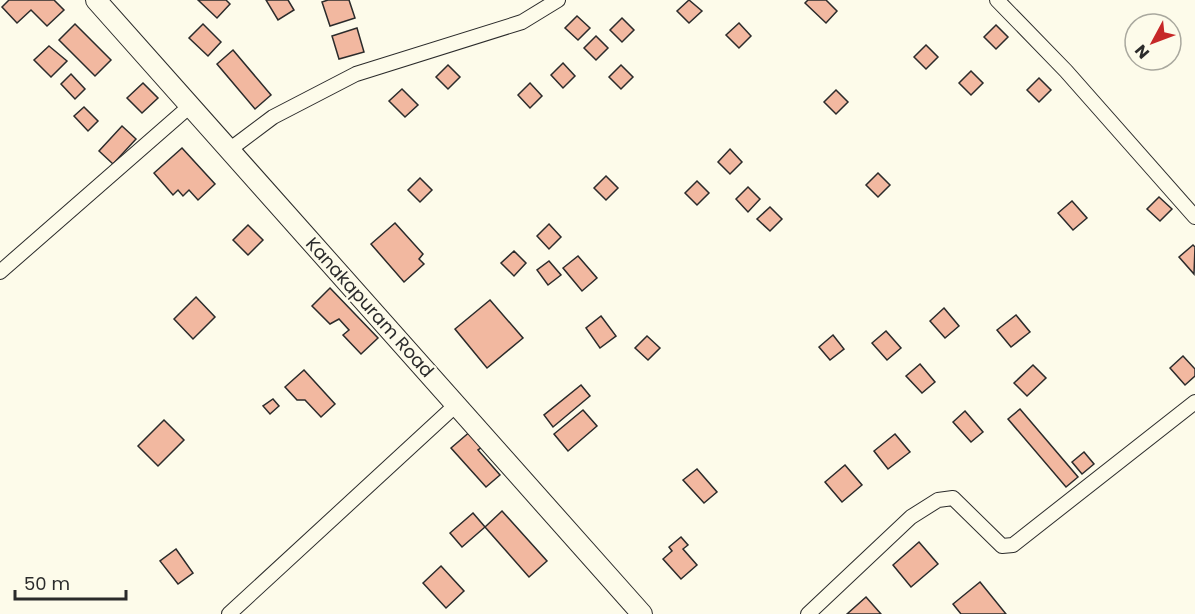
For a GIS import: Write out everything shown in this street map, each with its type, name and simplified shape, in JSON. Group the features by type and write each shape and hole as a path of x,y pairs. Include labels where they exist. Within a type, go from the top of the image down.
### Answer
{"street":[{"name":"Kanakapuram Road","path":"96,0 642,614"},
{"path":"229,150 273,117 356,74 522,22 558,0"},
{"path":"997,0 1066,71 1195,217"},
{"path":"0,272 190,106"},
{"path":"808,614 912,517 938,500 953,498 1002,546 1013,545 1195,402"},
{"path":"229,614 457,404"}],"building":[{"path":"9,0 54,0 64,10 47,26 31,10 17,23 2,7"},
{"path":"198,0 226,0 230,4 217,18"},
{"path":"266,0 288,0 294,10 278,20"},
{"path":"349,0 355,18 330,26 322,2"},
{"path":"689,0 702,11 689,23 677,11"},
{"path":"808,0 826,0 837,11 826,23 805,3"},
{"path":"577,16 590,28 578,40 565,28"},
{"path":"622,18 634,30 622,42 610,30"},
{"path":"739,23 751,36 739,48 726,35"},
{"path":"75,24 111,60 95,76 59,40"},
{"path":"203,24 221,42 208,56 189,38"},
{"path":"996,25 1008,37 996,49 984,37"},
{"path":"357,28 364,52 339,59 332,36"},
{"path":"596,36 608,48 596,60 584,48"},
{"path":"926,45 938,57 926,69 914,57"},
{"path":"49,46 67,61 51,77 34,60"},
{"path":"233,50 271,95 255,109 217,64"},
{"path":"563,63 575,76 563,88 551,75"},
{"path":"448,65 460,77 448,89 436,77"},
{"path":"621,65 633,77 621,89 609,77"},
{"path":"971,71 983,83 971,95 959,83"},
{"path":"71,74 85,89 75,99 61,84"},
{"path":"1039,78 1051,90 1039,102 1027,90"},
{"path":"143,83 158,98 142,113 127,98"},
{"path":"530,83 542,96 530,108 518,95"},
{"path":"402,89 418,105 405,117 389,101"},
{"path":"836,90 848,102 836,114 824,102"},
{"path":"84,107 98,121 88,131 74,116"},
{"path":"122,126 136,139 113,164 99,151"},
{"path":"182,148 215,184 198,200 189,190 183,196 178,190 173,195 154,173"},
{"path":"730,149 742,162 730,174 718,162"},
{"path":"878,173 890,185 878,197 866,185"},
{"path":"606,176 618,188 606,200 594,188"},
{"path":"420,178 432,190 420,202 408,190"},
{"path":"697,181 709,193 697,205 685,193"},
{"path":"748,187 760,199 748,212 736,199"},
{"path":"1159,197 1172,209 1160,221 1147,209"},
{"path":"1072,201 1087,218 1073,230 1058,213"},
{"path":"770,207 782,219 770,231 757,219"},
{"path":"395,223 423,254 419,259 424,264 404,282 371,244"},
{"path":"549,224 561,237 549,249 537,236"},
{"path":"248,225 263,240 248,255 233,240"},
{"path":"1193,245 1195,247 1194,274 1179,257"},
{"path":"514,251 526,263 514,276 501,263"},
{"path":"578,256 597,278 582,291 563,268"},
{"path":"549,261 561,275 548,285 537,270"},
{"path":"330,288 378,338 361,354 343,335 349,330 339,319 330,324 312,306"},
{"path":"196,297 215,317 193,339 174,319"},
{"path":"490,300 523,338 487,368 455,329"},
{"path":"944,308 959,326 945,338 930,321"},
{"path":"1016,315 1030,332 1011,347 997,330"},
{"path":"601,316 616,336 600,348 586,328"},
{"path":"886,331 901,348 887,360 872,343"},
{"path":"833,335 844,349 830,360 819,347"},
{"path":"647,336 660,348 648,360 635,348"},
{"path":"1183,356 1195,369 1195,376 1185,385 1170,368"},
{"path":"920,364 935,382 922,393 906,376"},
{"path":"1033,365 1046,378 1027,396 1014,383"},
{"path":"304,370 335,404 321,417 305,400 297,400 285,387"},
{"path":"581,385 590,396 553,427 544,415"},
{"path":"273,399 279,406 270,414 263,406"},
{"path":"1020,409 1078,477 1066,487 1008,419"},
{"path":"583,410 597,426 568,451 554,434"},
{"path":"965,411 983,432 971,442 953,422"},
{"path":"164,420 184,440 158,466 138,446"},
{"path":"472,430 485,445 478,450 500,475 486,487 451,448"},
{"path":"895,434 910,452 888,469 874,451"},
{"path":"1084,452 1094,464 1082,474 1072,462"},
{"path":"845,465 862,485 842,502 825,482"},
{"path":"697,469 717,492 704,503 683,480"},
{"path":"502,511 547,561 529,577 485,527"},
{"path":"473,513 485,527 462,547 450,533"},
{"path":"681,537 688,545 683,549 697,565 681,579 663,559 672,551 669,547"},
{"path":"919,542 938,564 911,587 893,565"},
{"path":"176,549 193,573 178,584 160,561"},
{"path":"441,566 464,591 446,608 423,583"},
{"path":"980,582 1006,614 961,614 953,604"},
{"path":"866,597 881,614 847,614"}]}
